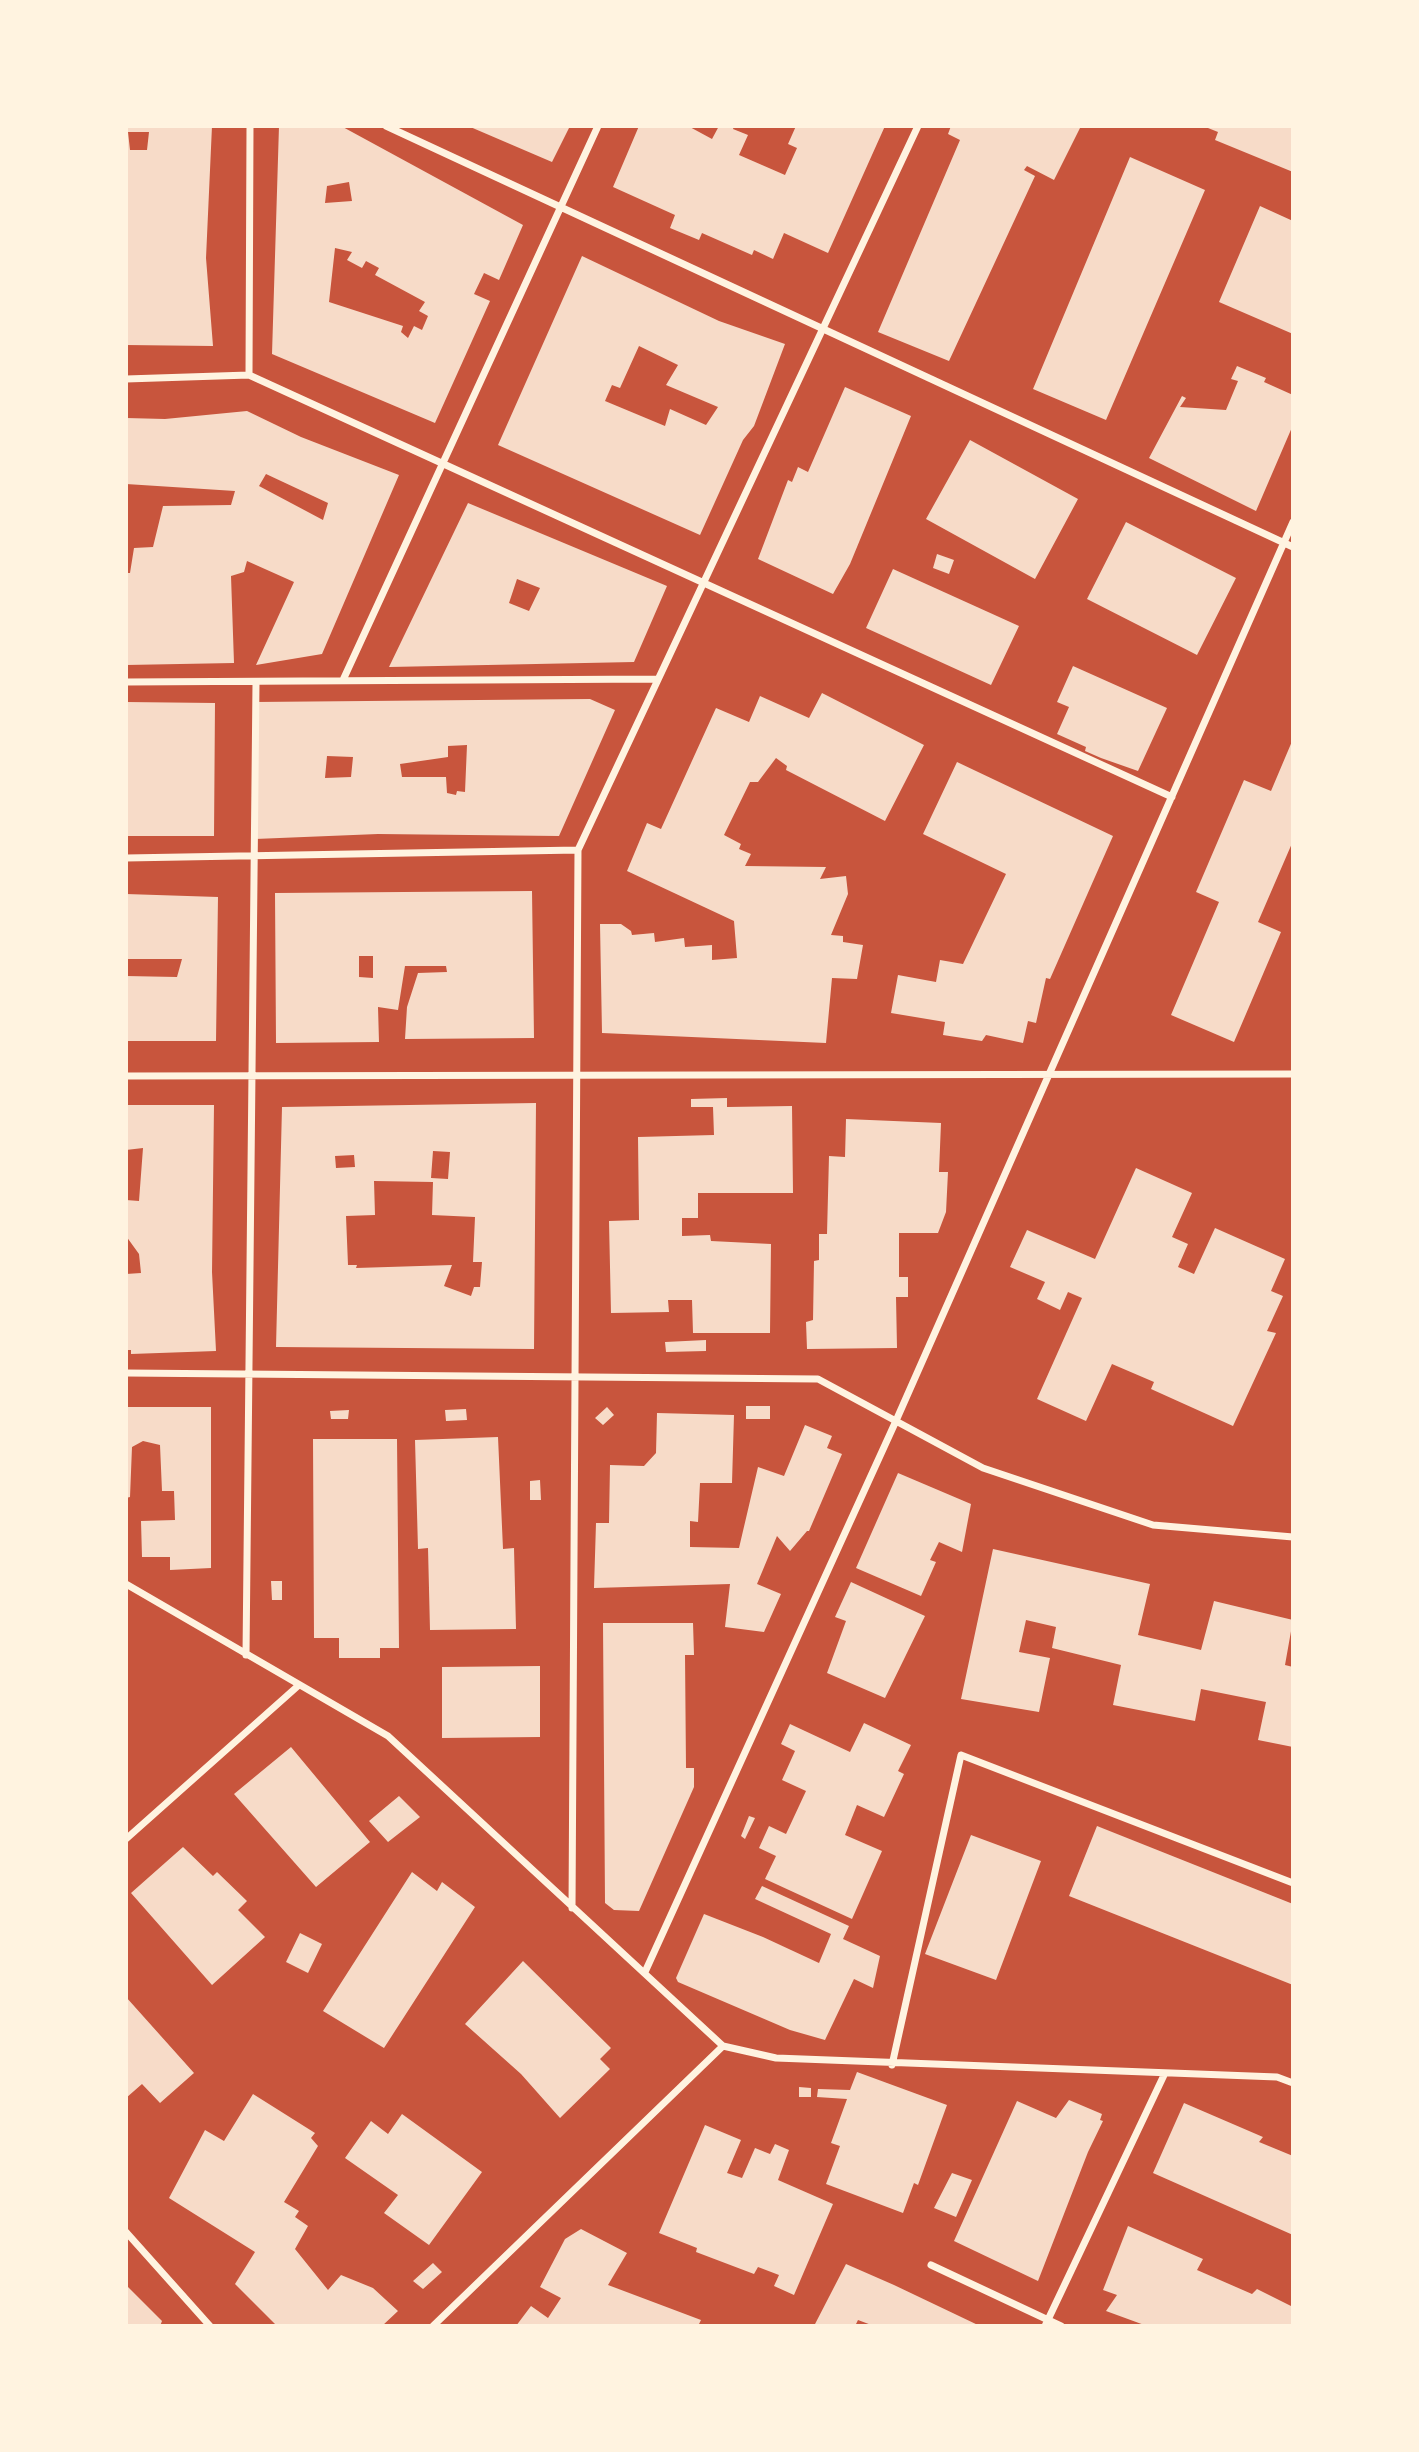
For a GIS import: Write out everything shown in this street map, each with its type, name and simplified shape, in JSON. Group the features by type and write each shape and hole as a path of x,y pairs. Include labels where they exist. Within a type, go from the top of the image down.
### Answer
{"street":[{"path":"249,375 250,126"},
{"path":"386,126 1293,547"},
{"path":"343,680 440,464 598,126"},
{"path":"572,1908 578,850 918,126"},
{"path":"126,379 249,375 1172,797"},
{"path":"645,1972 895,1423 1293,522"},
{"path":"126,682 657,679"},
{"path":"246,1656 256,683"},
{"path":"126,858 578,850"},
{"path":"126,1076 1293,1074"},
{"path":"126,1373 818,1379 895,1423 983,1468 1153,1525 1293,1537"},
{"path":"126,1584 387,1736 723,2046 776,2058 892,2065 1277,2077 1293,2083"},
{"path":"126,1839 299,1685"},
{"path":"892,2065 961,1755 1293,1883"},
{"path":"433,2326 723,2046"},
{"path":"1046,2323 1165,2073"},
{"path":"126,2232 210,2326"},
{"path":"931,2265 1046,2323 1061,2326"}],"building":[{"path":"126,126 212,126 206,258 213,346 126,345","holes":["128,132 149,132 147,150 130,150"]},
{"path":"279,126 341,126 523,225 499,280 484,273 474,294 490,301 435,423 272,354","holes":["349,182 352,201 325,203 327,186","335,248 352,252 347,260 362,268 366,261 379,268 375,275 425,302 419,311 428,316 422,330 414,326 408,338 401,332 403,326 329,302"]},
{"path":"468,126 570,126 552,162"},
{"path":"639,126 688,126 712,139 719,126 734,126 733,129 748,135 739,155 785,175 797,148 788,144 796,126 885,126 828,253 784,233 773,259 754,250 752,255 702,233 699,240 670,228 675,215 613,187"},
{"path":"951,126 1081,126 1054,180 1027,166 1024,170 1035,176 949,361 878,332 960,140 948,134"},
{"path":"1203,126 1293,126 1293,172 1215,140 1218,132"},
{"path":"1130,157 1205,190 1106,420 1033,389"},
{"path":"1260,206 1293,221 1293,334 1219,302"},
{"path":"582,256 719,321 785,344 754,426 743,440 700,535 498,445","holes":["639,346 678,365 666,385 718,407 706,425 670,409 665,426 605,401 612,385 620,388"]},
{"path":"1237,366 1266,378 1264,382 1293,395 1293,425 1256,511 1149,458 1182,396 1186,398 1180,407 1226,410 1238,381 1231,379"},
{"path":"845,387 911,416 850,564 833,594 758,559 788,480 792,482 798,467 808,472"},
{"path":"247,411 301,437 399,475 322,654 256,665 294,582 247,561 244,572 231,576 234,663 126,665 126,573 130,573 134,548 153,547 163,506 231,505 235,491 126,484 126,418 165,419","holes":["266,474 328,503 323,520 259,486"]},
{"path":"970,440 1078,499 1035,579 926,519"},
{"path":"468,503 667,586 634,662 389,667","holes":["517,579 540,588 529,611 509,603"]},
{"path":"1126,522 1236,578 1197,655 1087,599"},
{"path":"937,554 954,560 949,574 933,568"},
{"path":"893,569 1019,626 991,685 866,628"},
{"path":"1073,666 1167,708 1138,771 1085,751 1086,747 1057,734 1069,707 1057,702"},
{"path":"822,693 924,745 885,821 786,770 787,766 776,758 758,782 750,782 724,835 741,844 739,849 751,854 745,866 826,867 820,879 846,876 848,894 831,935 843,936 843,942 863,945 857,979 832,978 826,1043 602,1033 600,924 621,924 631,931 632,935 654,933 655,942 684,938 685,947 712,945 712,960 737,958 734,921 627,871 647,823 661,829 716,708 749,722 760,696 809,718"},
{"path":"590,699 615,710 559,836 378,834 255,839 255,702","holes":["467,745 465,792 457,791 456,795 447,793 446,777 402,777 400,764 448,757 448,746","327,756 353,757 351,777 325,778"]},
{"path":"126,702 215,703 214,836 126,836"},
{"path":"1293,739 1293,841 1258,922 1281,932 1234,1042 1171,1015 1219,902 1196,892 1244,780 1271,791"},
{"path":"957,762 1113,836 1050,979 1046,978 1036,1023 1028,1021 1023,1043 986,1035 982,1041 943,1035 945,1022 891,1013 898,975 936,982 940,960 963,964 1006,874 923,834"},
{"path":"532,891 534,1038 405,1039 407,1007 418,973 447,972 446,966 405,966 398,1010 378,1007 379,1042 276,1043 275,893","holes":["359,956 373,956 373,978 359,977"]},
{"path":"126,894 218,897 216,1041 126,1041 126,976 177,977 182,959 126,959"},
{"path":"727,1098 727,1107 792,1106 793,1193 698,1193 698,1218 682,1218 682,1236 710,1235 711,1241 771,1244 770,1333 693,1333 692,1300 668,1300 669,1312 611,1313 609,1221 639,1220 638,1137 714,1135 713,1107 691,1107 691,1099"},
{"path":"536,1103 534,1349 276,1347 282,1107","holes":["433,1151 450,1152 448,1179 431,1178","354,1155 355,1167 336,1168 335,1156","374,1181 433,1182 432,1215 475,1217 473,1262 482,1262 480,1287 474,1287 471,1296 444,1286 452,1265 356,1268 357,1265 348,1265 346,1216 375,1215"]},
{"path":"126,1105 214,1105 212,1272 216,1351 131,1354 131,1350 126,1350 126,1274 141,1273 139,1254 126,1236 126,1200 139,1201 143,1148 126,1150"},
{"path":"846,1119 941,1123 939,1172 948,1172 946,1212 938,1233 899,1233 899,1277 908,1277 908,1297 896,1297 897,1348 807,1349 806,1322 813,1320 814,1261 819,1260 819,1234 827,1234 829,1156 845,1157"},
{"path":"1136,1168 1192,1193 1172,1237 1188,1244 1178,1267 1194,1274 1215,1228 1285,1259 1271,1291 1283,1296 1267,1331 1276,1333 1233,1426 1151,1389 1154,1382 1112,1364 1086,1421 1037,1399 1082,1298 1068,1292 1060,1310 1037,1299 1045,1282 1010,1267 1027,1230 1095,1259"},
{"path":"706,1340 706,1351 666,1352 665,1342"},
{"path":"746,1406 770,1406 770,1419 746,1419"},
{"path":"126,1407 211,1407 211,1568 170,1570 170,1557 142,1557 141,1521 175,1520 174,1491 162,1491 160,1445 143,1441 132,1447 130,1497 126,1498"},
{"path":"607,1407 614,1415 603,1425 595,1418"},
{"path":"466,1409 467,1420 446,1421 445,1410"},
{"path":"349,1410 348,1419 331,1419 330,1411"},
{"path":"657,1413 734,1415 732,1483 700,1483 698,1522 690,1521 690,1547 739,1548 758,1467 784,1476 805,1425 832,1436 827,1448 842,1454 809,1531 790,1551 777,1536 757,1584 781,1594 764,1632 725,1627 730,1584 594,1588 596,1523 609,1523 610,1465 644,1466 656,1453"},
{"path":"498,1437 503,1549 514,1548 516,1629 430,1630 428,1548 418,1549 415,1440"},
{"path":"313,1439 397,1439 399,1648 380,1648 380,1658 339,1658 339,1638 314,1638"},
{"path":"898,1473 971,1504 962,1552 939,1542 930,1560 936,1562 921,1596 856,1568"},
{"path":"540,1480 541,1500 530,1500 530,1481"},
{"path":"993,1549 1150,1584 1138,1635 1201,1650 1214,1601 1293,1620 1285,1665 1293,1667 1293,1747 1258,1740 1266,1702 1201,1689 1195,1721 1113,1705 1121,1665 1052,1648 1056,1627 1026,1620 1019,1652 1050,1658 1039,1712 961,1699"},
{"path":"271,1581 282,1581 282,1600 272,1600"},
{"path":"851,1582 925,1616 885,1698 827,1673 846,1621 835,1617"},
{"path":"603,1623 693,1623 694,1655 685,1655 686,1768 694,1768 694,1787 639,1911 614,1910 605,1903"},
{"path":"540,1666 540,1737 442,1738 442,1667"},
{"path":"864,1723 911,1745 898,1771 904,1774 884,1817 857,1805 845,1835 882,1851 852,1919 765,1879 776,1856 759,1848 769,1826 786,1834 806,1791 782,1780 795,1751 781,1744 790,1724 850,1752"},
{"path":"291,1747 370,1842 316,1887 234,1794"},
{"path":"399,1796 420,1817 388,1842 369,1821"},
{"path":"749,1816 755,1818 745,1839 741,1836"},
{"path":"1097,1826 1293,1904 1293,1985 1069,1896"},
{"path":"971,1835 1041,1861 996,1980 925,1954"},
{"path":"183,1847 213,1876 217,1872 247,1901 238,1910 265,1937 212,1985 131,1893"},
{"path":"412,1872 437,1891 442,1882 475,1907 384,2048 323,2011"},
{"path":"762,1886 849,1926 843,1939 880,1956 873,1988 854,1979 825,2040 790,2030 678,1982 676,1978 704,1914 819,1963 831,1934 755,1899"},
{"path":"300,1933 322,1944 308,1973 286,1962"},
{"path":"523,1961 611,2048 600,2059 610,2069 560,2118 521,2074 465,2024"},
{"path":"126,1997 194,2073 160,2103 142,2084 126,2098"},
{"path":"857,2072 947,2105 918,2185 914,2183 903,2213 826,2184 840,2146 831,2143 847,2099 817,2097 818,2089 850,2090"},
{"path":"799,2087 811,2088 811,2097 799,2097"},
{"path":"253,2094 315,2133 311,2138 318,2146 284,2202 299,2211 295,2217 308,2226 295,2249 328,2290 341,2275 373,2288 398,2311 382,2326 277,2326 235,2284 255,2252 169,2198 205,2130 224,2141"},
{"path":"1069,2100 1102,2114 1100,2120 1103,2121 1088,2152 1038,2281 954,2241 1017,2101 1056,2118"},
{"path":"1184,2103 1263,2137 1259,2142 1293,2156 1293,2235 1153,2173"},
{"path":"402,2114 482,2172 429,2245 384,2213 398,2195 345,2158 371,2121 388,2134"},
{"path":"705,2125 741,2140 727,2173 742,2178 755,2148 770,2154 775,2144 789,2150 778,2180 833,2204 794,2295 774,2286 779,2275 758,2267 754,2274 696,2252 697,2248 659,2233"},
{"path":"952,2173 972,2180 956,2217 934,2208"},
{"path":"1128,2226 1203,2259 1197,2270 1252,2294 1257,2289 1293,2307 1293,2326 1147,2326 1106,2311 1117,2295 1103,2290"},
{"path":"581,2229 627,2253 608,2285 701,2320 698,2326 516,2326 531,2306 548,2318 561,2298 540,2287 565,2239"},
{"path":"433,2263 442,2272 423,2289 413,2281"},
{"path":"846,2264 980,2326 874,2326 858,2320 855,2326 814,2326"},
{"path":"126,2285 162,2321 160,2326 126,2326"}]}
